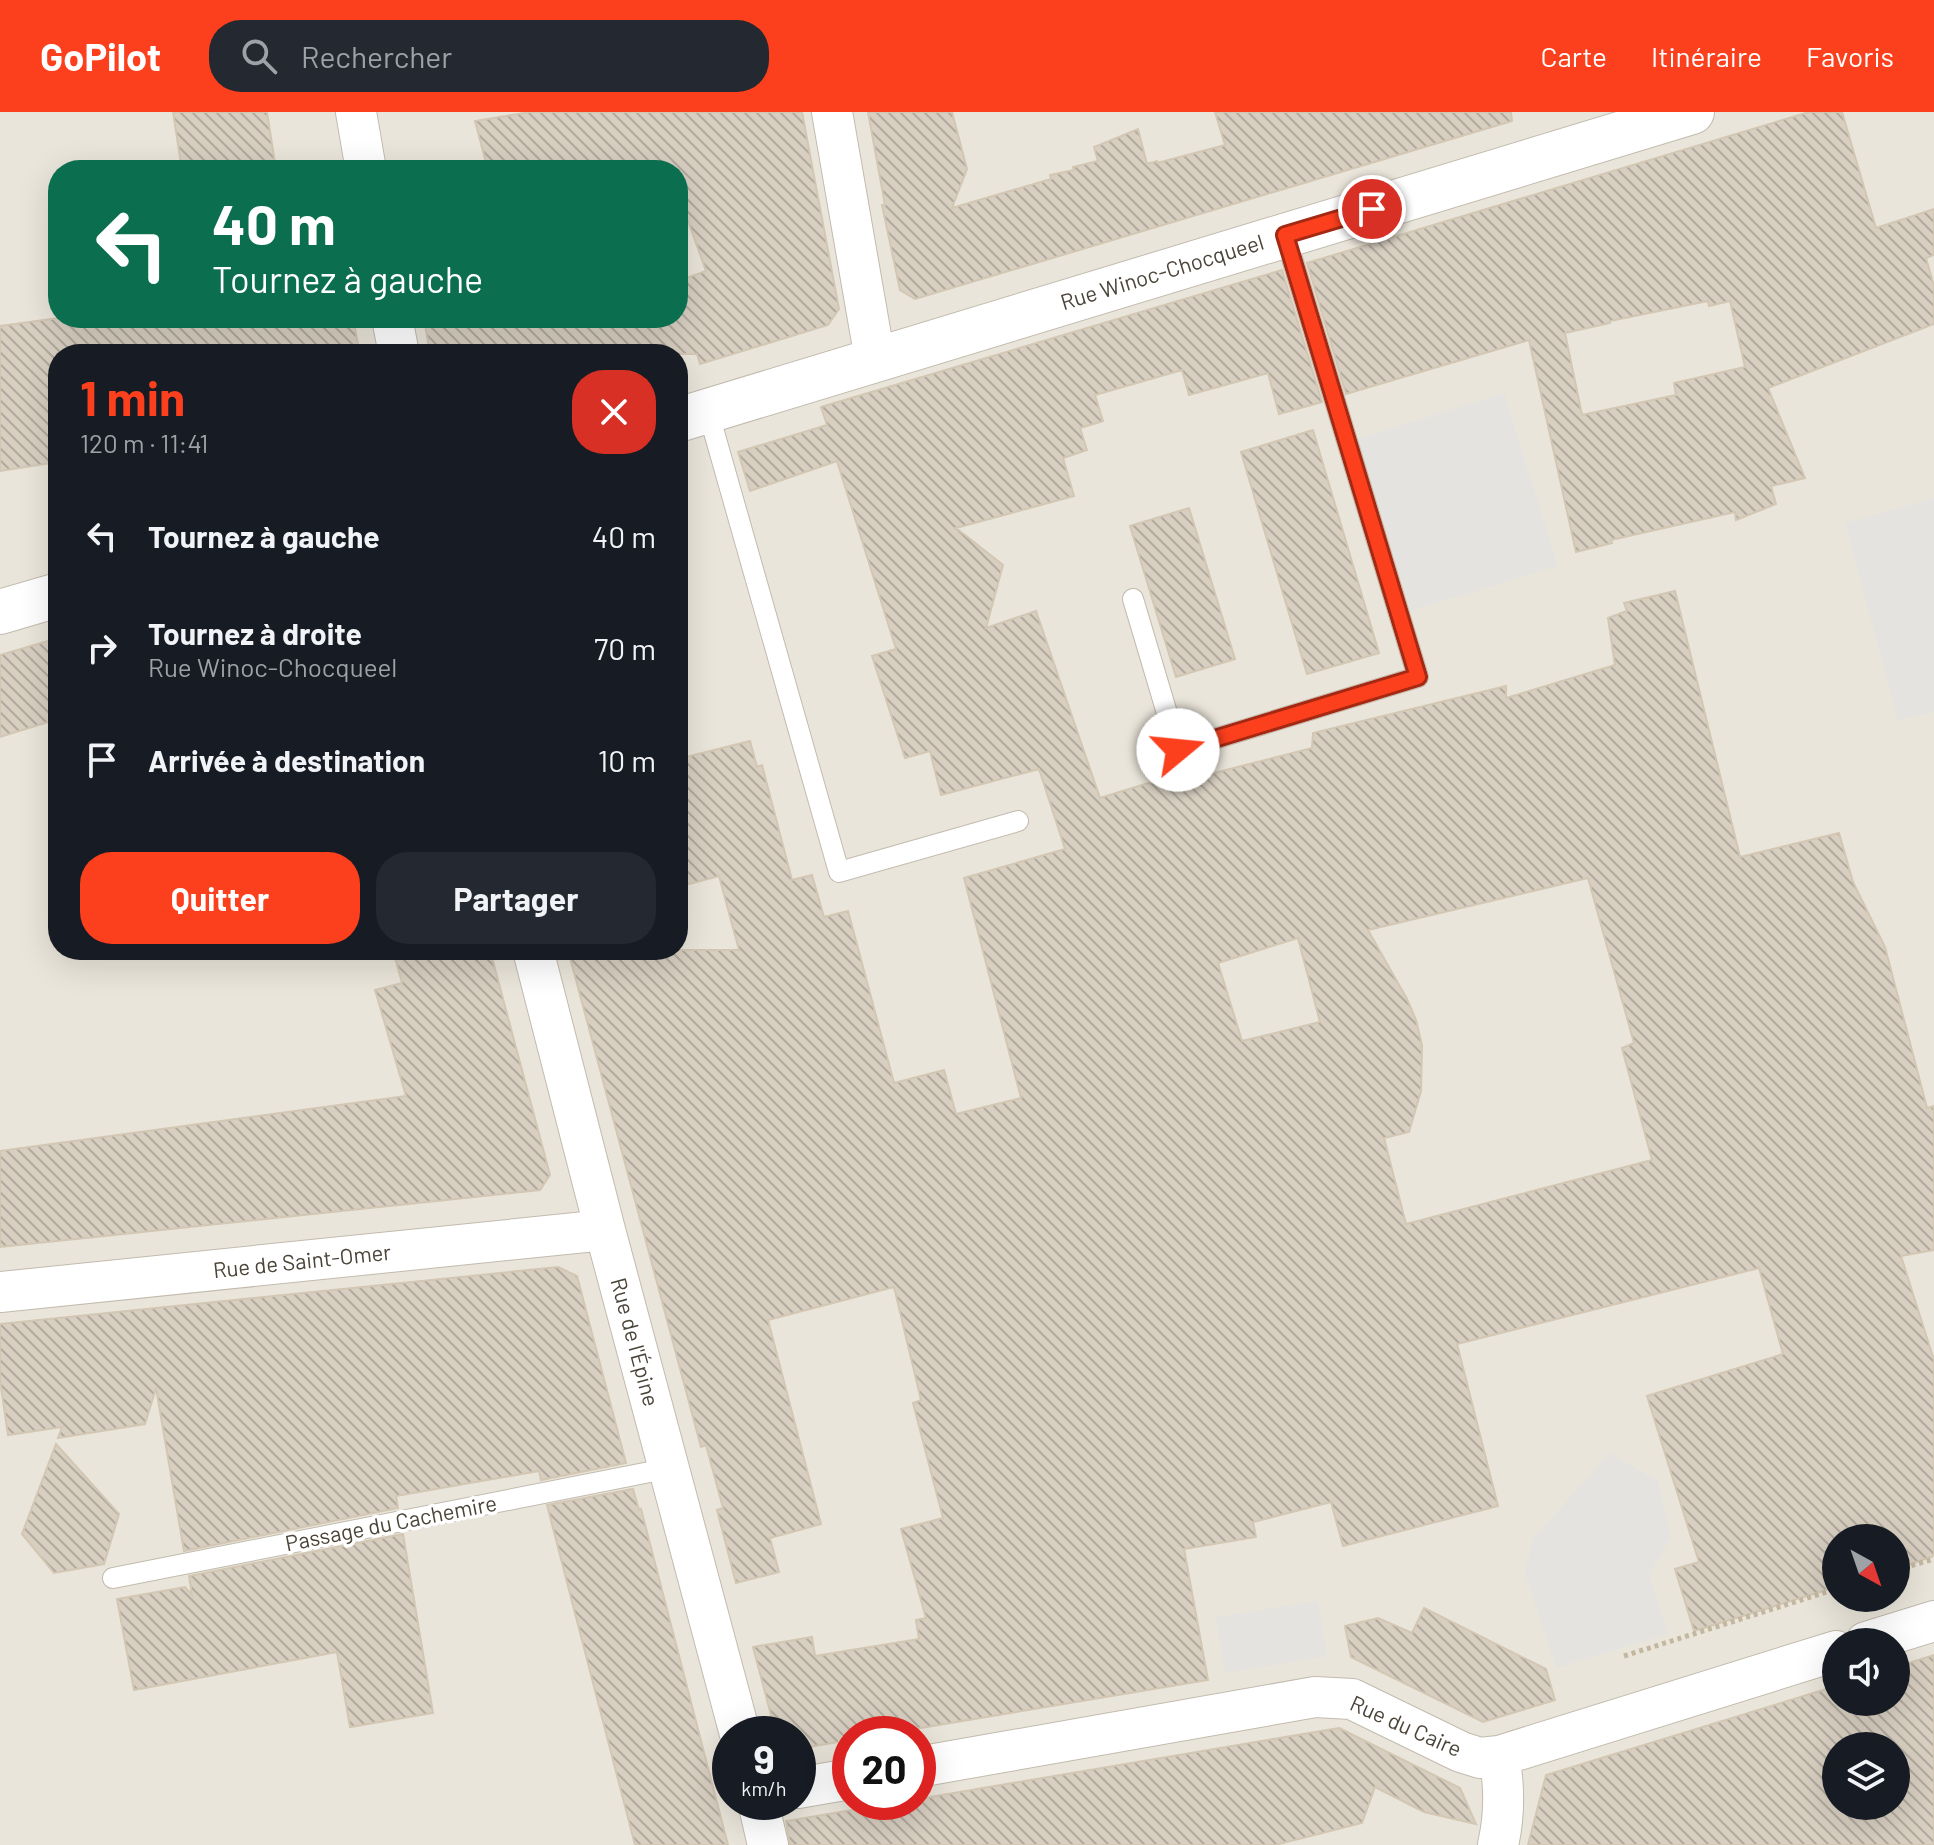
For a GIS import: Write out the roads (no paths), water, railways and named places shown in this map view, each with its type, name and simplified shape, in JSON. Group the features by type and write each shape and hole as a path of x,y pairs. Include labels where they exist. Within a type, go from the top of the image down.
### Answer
{"street":[{"path":"356,112 364,160"},
{"path":"832,112 875,359"},
{"name":"Rue Winoc-Chocqueel","path":"693,415 1692,112"},
{"path":"0,612 48,598"},
{"name":"Rue de l'Épine","path":"536,960 735,1716"},
{"name":"Rue de Saint-Omer","path":"0,1292 605,1230"},
{"path":"1910,1628 1934,1621"},
{"name":"Rue du Caire","path":"936,1764 1315,1697 1352,1699 1461,1752 1480,1758 1499,1756 1822,1655"},
{"path":"1498,1845 1504,1802 1499,1756"},
{"path":"762,1820 768,1845"}],"lane":[{"path":"1133,599 1178,750 1418,677 1285,235"},
{"path":"693,415 839,872 1018,821"},
{"name":"Passage du Cachemire","path":"113,1578 670,1468"}]}
